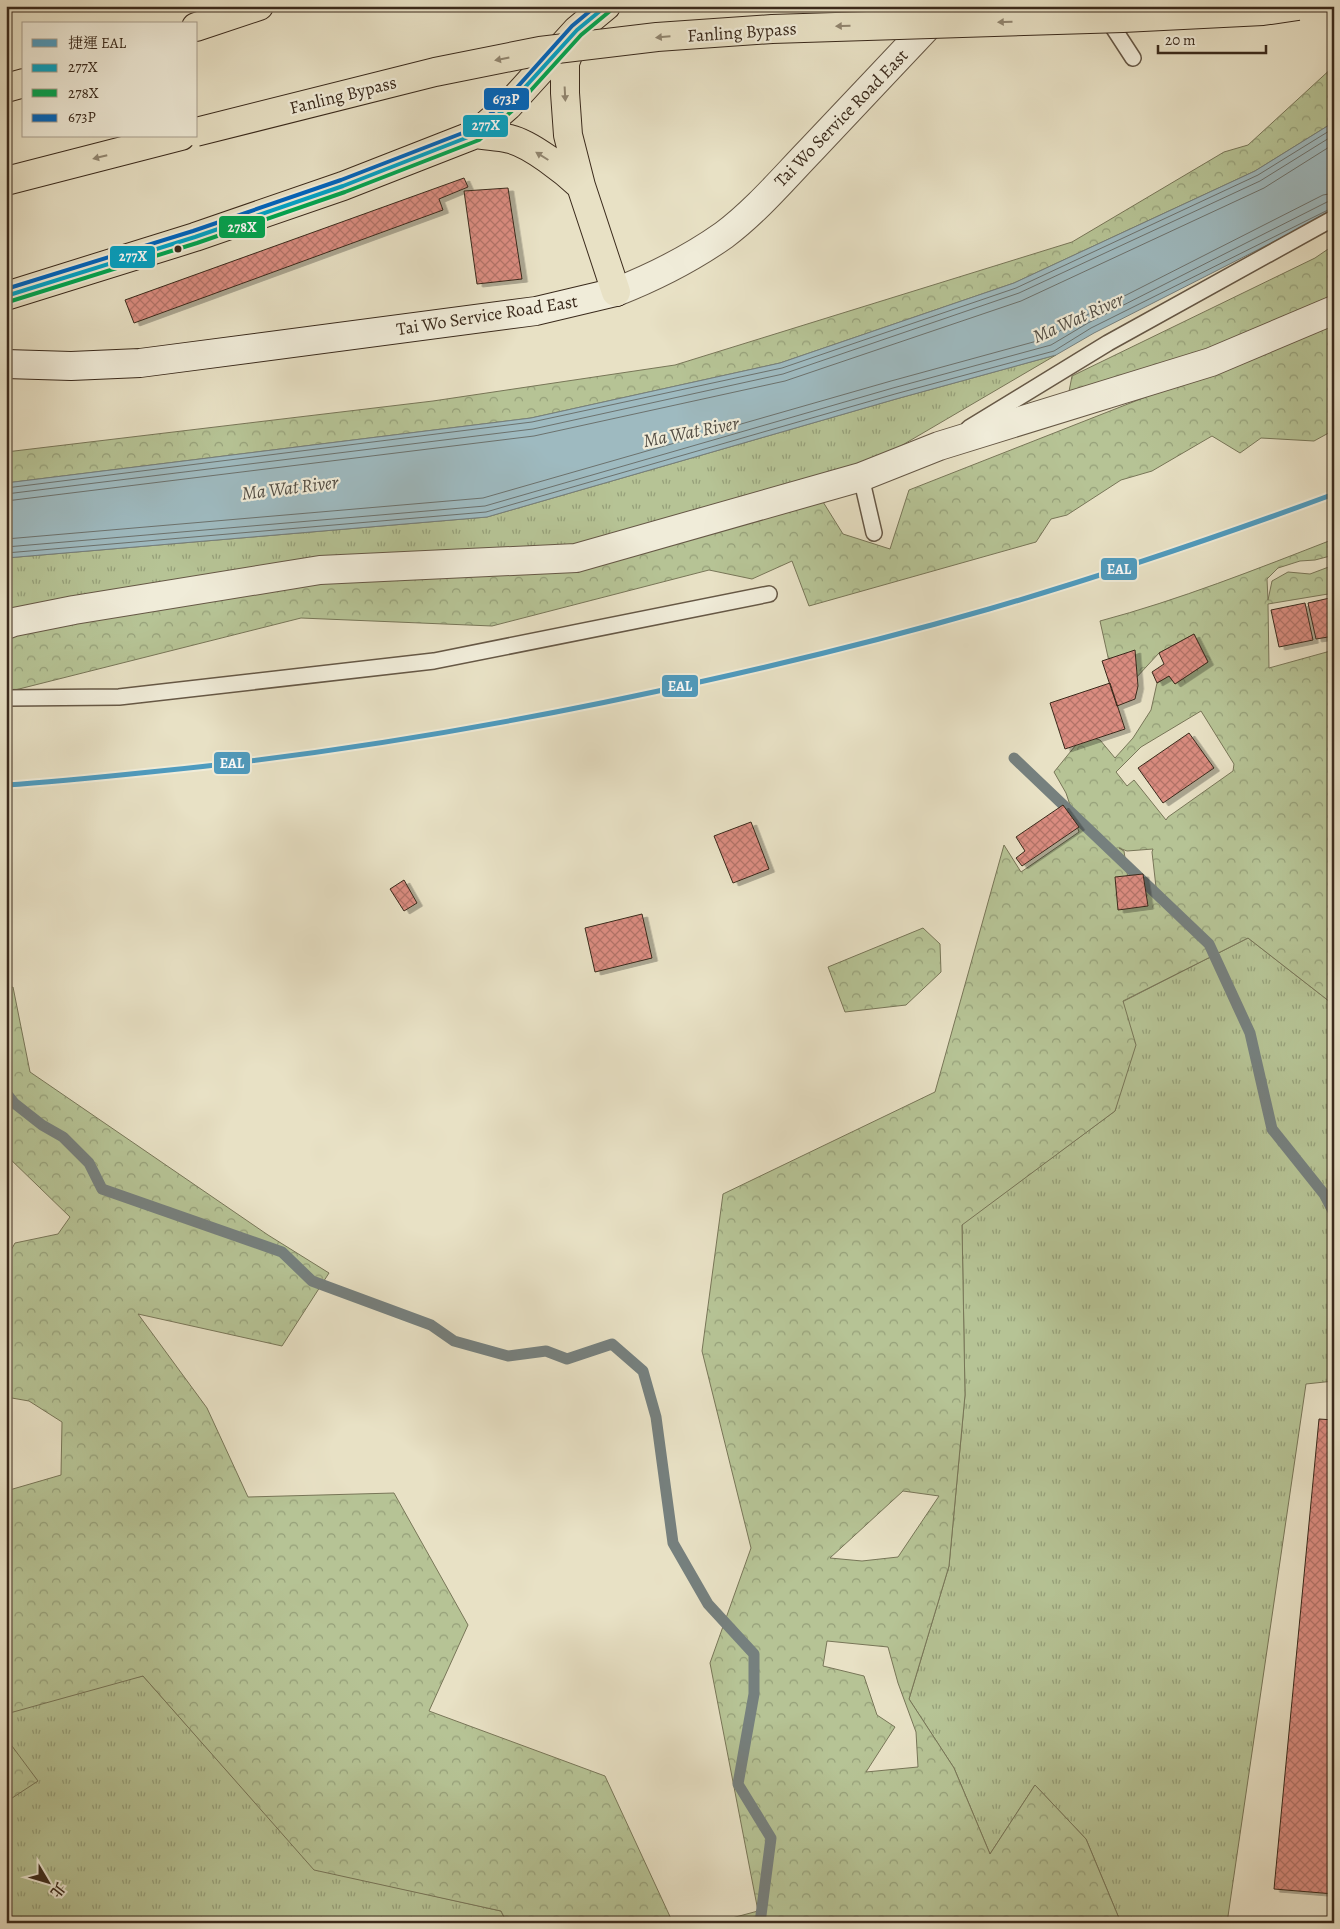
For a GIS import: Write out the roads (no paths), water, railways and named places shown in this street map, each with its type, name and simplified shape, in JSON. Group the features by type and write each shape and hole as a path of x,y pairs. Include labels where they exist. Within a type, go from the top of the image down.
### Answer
{"highway":[{"path":"198,27 260,6"},
{"path":"6,296 195,237 343,186 476,134 508,106 577,30 606,6"},
{"name":"Fanling Bypass","path":"198,132 436,72 540,51 657,37 772,29 1123,18 1263,11 1298,6"},
{"path":"577,30 565,63 568,135 581,186 616,292"},
{"path":"6,88 22,84"},
{"path":"476,134 512,139 563,170 581,186"},
{"path":"6,181 173,138"}],"street":[{"name":"Tai Wo Service Road East","path":"6,364 71,366 140,363 536,311 616,292 654,277 695,254 725,234 780,182 947,6"},
{"path":"6,626 14,622 74,610 320,570 576,558 861,476 939,446 1211,362 1334,310"}],"lane":[{"path":"1100,6 1133,58"},
{"path":"939,446 1108,343 1334,218"},
{"path":"861,476 874,533"},
{"path":"6,698 118,697 434,661 770,594"}],"water":[{"name":"Ma Wat River","path":"1334,122 1334,211 1094,333 1056,355 487,517 6,558 6,483 531,418 780,363 1014,283 1255,171"}],"waterway":[{"path":"1014,758 1209,944 1250,1033 1272,1129 1324,1194 1334,1213"},
{"path":"6,1093 14,1103 42,1125 63,1137 89,1163 102,1189 282,1252 312,1281 431,1325 454,1341 508,1356 546,1351 567,1359 612,1344 643,1371 656,1417 673,1543 708,1604 754,1654 754,1694 738,1784 771,1838 760,1923"}],"metro line":[{"name":"EAL","path":"6,785 220,765 359,746 497,723 704,681 883,638 1033,596 1163,554 1334,494"}]}
